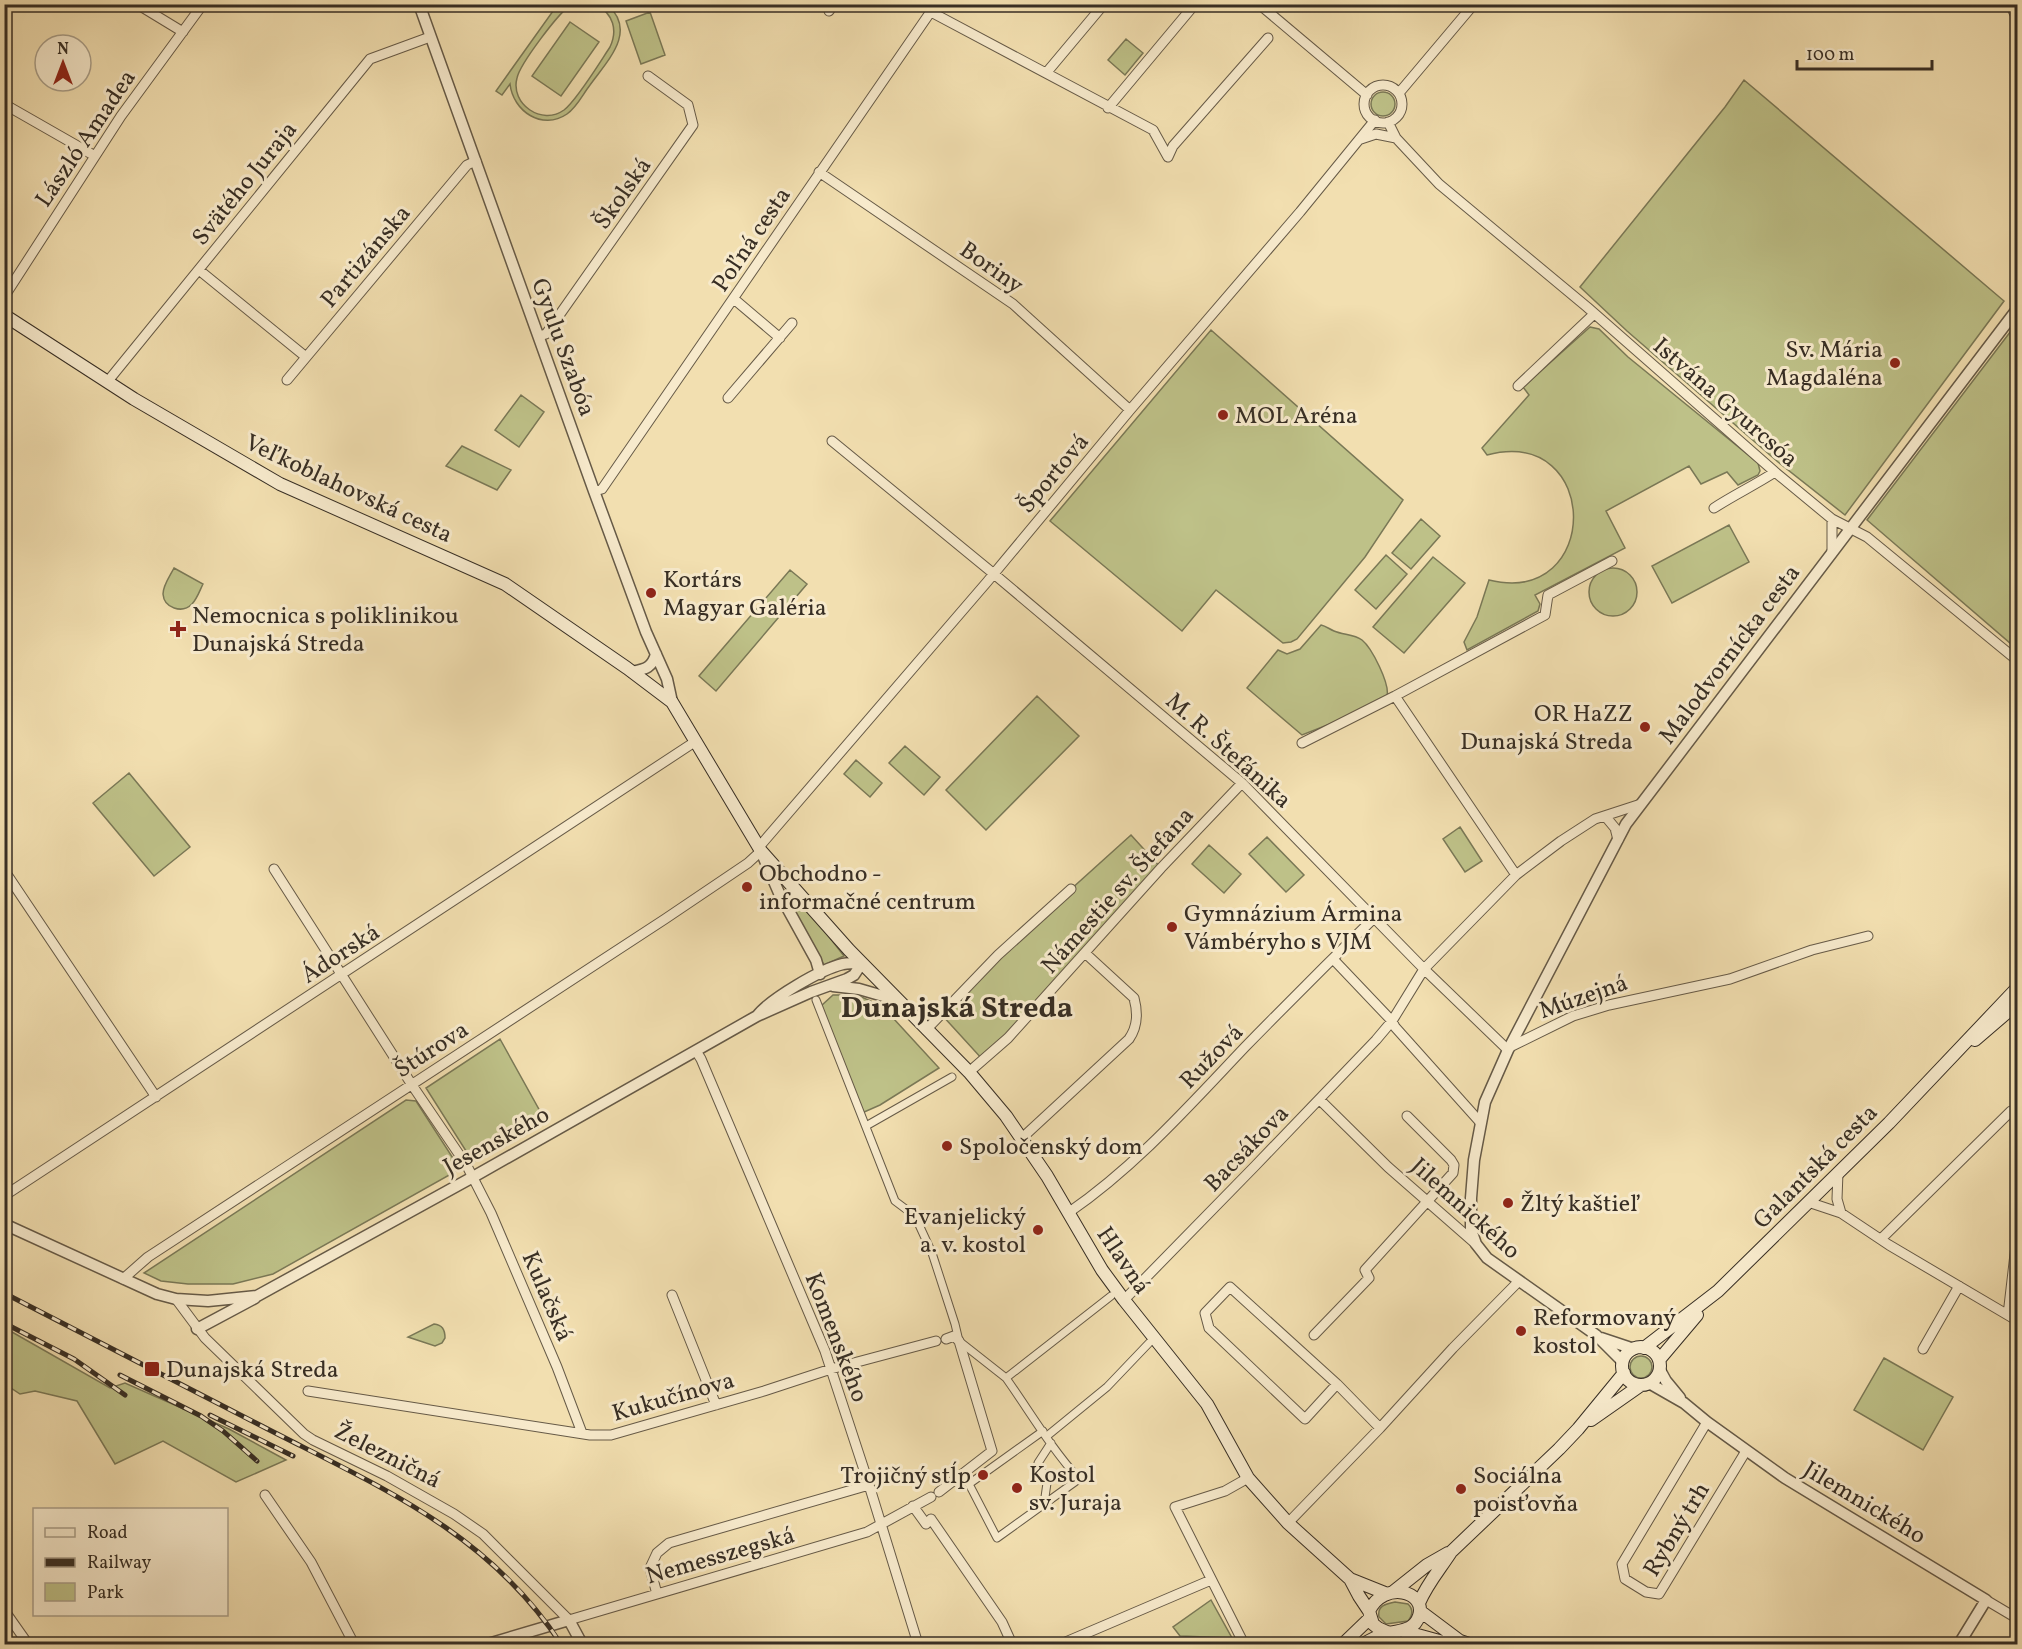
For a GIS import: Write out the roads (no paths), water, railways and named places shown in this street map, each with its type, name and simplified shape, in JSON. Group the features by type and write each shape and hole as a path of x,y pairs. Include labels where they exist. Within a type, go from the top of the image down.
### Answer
{"main road":[{"name":"Veľkoblahovská cesta","path":"4,315 134,399 280,484 505,584 672,702"},
{"name":"Hlavná","path":"672,702 760,849 862,963 969,1072 1006,1116 1047,1176 1102,1270 1208,1404 1248,1478 1288,1523 1350,1579"},
{"name":"Galantská cesta","path":"1659,1365 1707,1301 1951,1059 1986,1018 2018,987"},
{"name":"Galantská cesta","path":"1951,1059 2018,1003"},
{"name":"Galantská cesta","path":"1639,1348 1707,1301"},
{"path":"1364,1644 1389,1633 1410,1629 1416,1623 1425,1587 1438,1573 1451,1552 1578,1430 1655,1379 1659,1365 1653,1352 1639,1348 1627,1355 1624,1368 1578,1430"},
{"path":"1624,1368 1631,1382 1645,1384"},
{"path":"1344,1644 1370,1614 1378,1597 1389,1593 1427,1565 1451,1552"},
{"path":"1350,1579 1389,1593 1407,1594 1436,1625 1465,1643"},
{"path":"1350,1579 1378,1628 1389,1633"},
{"path":"1403,1631 1443,1642 1465,1643"}],"street":[{"path":"137,4 183,32"},
{"name":"László Amadea","path":"4,297 121,116 203,4"},
{"name":"Gyulu Szabóa","path":"419,4 594,491 667,679 672,702"},
{"path":"1047,72 1104,4"},
{"path":"1108,108 1196,4"},
{"path":"1259,4 1367,95"},
{"path":"1399,93 1474,4"},
{"path":"2010,4 2018,21"},
{"path":"933,8 1108,108 1153,130 1168,157 1173,146 1268,38"},
{"name":"Poľná cesta","path":"594,491 602,489 933,8"},
{"name":"Svätého Juraja","path":"108,381 370,59 430,37"},
{"name":"Školská","path":"539,336 546,334 693,124 688,105 648,76"},
{"path":"1391,87 1399,93 1401,111 1393,120 1388,122 1375,120 1365,110 1367,95 1373,88 1391,87"},
{"path":"4,104 94,156"},
{"name":"Športová","path":"760,849 1375,120"},
{"name":"Istvána Gyurcsóa","path":"1388,122 1396,138 1439,184 1594,314 1775,472 1832,519 1867,537 2018,661"},
{"path":"1360,140 1376,134 1396,138"},
{"name":"Partizánska","path":"287,380 466,165 476,161"},
{"name":"Boriny","path":"819,172 1013,304 1130,410"},
{"path":"199,270 306,357"},
{"path":"734,299 780,338"},
{"name":"Malodvornícka cesta","path":"1509,1048 1626,824 2018,308"},
{"path":"1518,386 1594,314"},
{"path":"728,398 792,323"},
{"name":"M. R. Štefánika","path":"832,441 1242,783 1424,969 1509,1048"},
{"path":"1714,508 1775,472"},
{"path":"1832,519 1832,553"},
{"path":"1302,743 1545,615 1548,595 1612,561"},
{"path":"632,672 646,669 654,662 656,654"},
{"path":"1395,696 1516,875"},
{"name":"Ádorská","path":"4,1196 696,741"},
{"name":"Námestie sv. Štefana","path":"969,1072 1008,1038 1161,868 1242,783"},
{"name":"Bacsákova","path":"1124,1300 1320,1100 1392,1021 1424,969 1516,875 1595,819 1641,804"},
{"path":"1605,816 1615,828 1618,840"},
{"path":"760,849 779,893 816,960 820,974"},
{"name":"Štúrova","path":"123,1279 148,1257 748,863 760,849"},
{"name":"Kulačská","path":"274,869 473,1177 491,1213 557,1367 582,1433"},
{"path":"4,870 156,1097"},
{"name":"Námestie sv. Štefana","path":"926,1030 998,955 1071,889"},
{"name":"Ružová","path":"1068,1213 1128,1167 1375,917"},
{"name":"Múzejná","path":"1509,1048 1573,1016 1609,1005 1730,979 1812,950 1868,936"},
{"path":"1022,1138 1129,1039 1135,1030 1137,1007 1134,999 1085,953"},
{"path":"1333,959 1392,1021 1480,1122"},
{"path":"757,1016 770,1003 820,974 840,965 862,963"},
{"path":"830,986 850,978 862,963"},
{"path":"830,986 860,989 897,1000"},
{"name":"Jesenského","path":"4,1224 157,1294 176,1299 208,1301 257,1296 757,1016 802,995 830,986"},
{"path":"816,1000 896,1201 915,1216 932,1253 959,1341"},
{"path":"1476,1244 1471,1230 1471,1186 1480,1122 1485,1101 1509,1048"},
{"name":"Komenského","path":"696,1051 831,1369 918,1644"},
{"path":"866,1126 952,1077"},
{"name":"Jilemnického","path":"1320,1100 1388,1167 1476,1244 1487,1258 1596,1335 1624,1368"},
{"path":"1881,1239 2011,1111 2018,1112"},
{"path":"1314,1335 1369,1278 1365,1270 1451,1176 1454,1165 1407,1116"},
{"path":"1838,1172 1837,1199 1841,1213"},
{"path":"1808,1202 1841,1213 1889,1245 2018,1321"},
{"path":"2008,1315 2018,1228"},
{"path":"1288,1523 1518,1282"},
{"path":"1923,1349 1959,1286"},
{"path":"1337,1384 1305,1419 1209,1328 1205,1313 1230,1287 1337,1384 1380,1428"},
{"path":"672,1295 716,1405"},
{"path":"197,1329 257,1296"},
{"path":"1006,1378 1111,1296"},
{"name":"Železničná","path":"176,1299 197,1329 304,1434 387,1476 483,1534 569,1620 582,1644"},
{"name":"Jilemnického","path":"1596,1335 1639,1348"},
{"path":"946,1339 954,1336 1006,1378 1045,1433 1061,1459 1079,1479 997,1538 969,1484 1045,1433 1107,1387 1149,1343"},
{"name":"Kukučínova","path":"308,1391 591,1435 611,1435 831,1369 936,1341"},
{"name":"Nemesszegská","path":"569,1620 867,1532 935,1494 992,1451 959,1341"},
{"name":"Jilemnického","path":"1659,1365 1666,1382 1684,1403 1746,1451 1839,1513 1986,1600"},
{"name":"Jilemnického","path":"1645,1384 1684,1403"},
{"name":"Rybný trh","path":"1707,1422 1622,1564 1626,1579 1646,1592 1659,1594 1746,1451"},
{"path":"1044,1504 1047,1483 1038,1463 1051,1443"},
{"path":"1244,1644 1175,1507 1226,1491 1248,1478"},
{"path":"657,1594 650,1568 657,1553 669,1543 869,1485"},
{"path":"265,1495 311,1562 354,1644"},
{"path":"913,1506 926,1524 931,1520 1002,1622 1012,1644"},
{"path":"1061,1644 1211,1580"},
{"path":"1959,1644 1986,1600 2018,1619"},
{"path":"4,1610 28,1644"},
{"path":"488,1644 569,1620"}],"railway":[{"path":"4,1293 342,1467 424,1513 498,1570 531,1604 561,1644"},
{"path":"4,1323 74,1359 125,1395"},
{"path":"120,1375 201,1416 223,1431 257,1461"},
{"path":"210,1415 293,1456"}],"place":[{"name":"Sv. Mária Magdaléna","path":"1895,363"},
{"name":"MOL Aréna","path":"1223,415"},
{"name":"Kortárs Magyar Galéria","path":"651,593"},
{"name":"Nemocnica s poliklinikou Dunajská Streda","path":"178,629"},
{"name":"OR HaZZ Dunajská Streda","path":"1645,727"},
{"name":"Obchodno - informačné centrum","path":"747,887"},
{"name":"Gymnázium Ármina Vámbéryho s VJM","path":"1172,927"},
{"name":"Spoločenský dom","path":"947,1146"},
{"name":"Žltý kaštieľ","path":"1508,1203"},
{"name":"Evanjelický a. v. kostol","path":"1038,1230"},
{"name":"Reformovaný kostol","path":"1521,1331"},
{"name":"Dunajská Streda","path":"152,1369"},
{"name":"Trojičný stĺp","path":"983,1475"},
{"name":"Kostol sv. Juraja","path":"1017,1488"},
{"name":"Sociálna poisťovňa","path":"1461,1489"}],"district":[{"name":"Dunajská Streda","path":"957,1007"}]}
